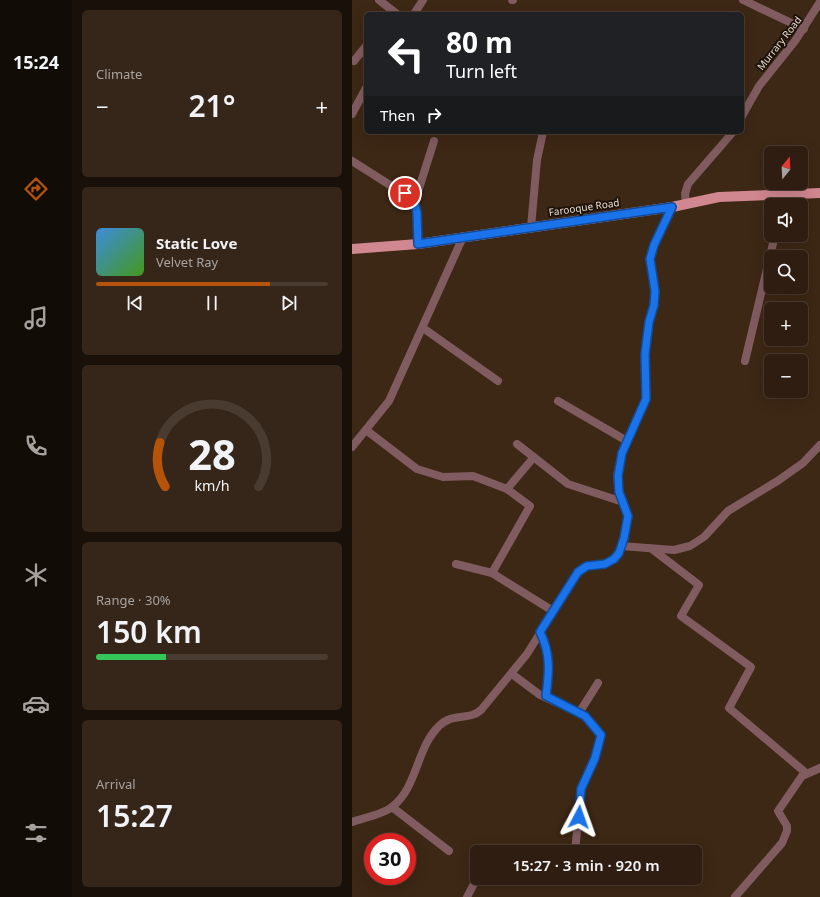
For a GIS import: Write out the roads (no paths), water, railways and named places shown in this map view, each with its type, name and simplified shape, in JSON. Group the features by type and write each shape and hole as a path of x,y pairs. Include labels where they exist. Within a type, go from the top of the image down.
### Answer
{"main road":[{"name":"Farooque Road","path":"352,249 418,244 672,207 719,197 820,193"}],"street":[{"path":"379,0 394,12"},
{"path":"416,12 422,0"},
{"path":"743,0 804,29"},
{"name":"Murrary Road","path":"744,112 759,86 804,29 820,2"},
{"path":"354,61 364,48"},
{"path":"352,114 364,92"},
{"path":"531,227 537,160 543,134"},
{"path":"686,204 685,194 688,184 731,134"},
{"path":"418,244 417,213 414,200 434,141"},
{"path":"352,161 414,200"},
{"path":"352,822 392,807 410,782 423,750 439,726 450,718 477,714 512,674 582,568 609,562 616,556 622,546 628,516 619,492 618,476 622,453 646,399 645,354 649,322 654,305 655,291 651,267 651,253 672,207"},
{"path":"352,447 389,401 463,237"},
{"path":"745,361 773,242"},
{"path":"423,328 498,381"},
{"path":"558,401 627,441"},
{"path":"366,430 417,469 443,477 473,476 507,489 530,506 492,573"},
{"path":"517,444 568,484 624,502"},
{"path":"622,546 674,550 690,546 704,537 728,511 797,467 820,445"},
{"path":"507,489 534,457"},
{"path":"652,549 699,585 681,616 751,667 729,708 806,773"},
{"path":"456,564 492,573 553,611"},
{"path":"540,632 549,654 546,696"},
{"path":"512,674 540,695 546,696 585,716 601,735 595,758 581,789 577,845"},
{"path":"579,713 598,683"},
{"path":"735,897 782,843 787,831 787,826 778,811 802,776 820,768"},
{"path":"392,807 449,851"},
{"path":"467,897 473,885"}]}
